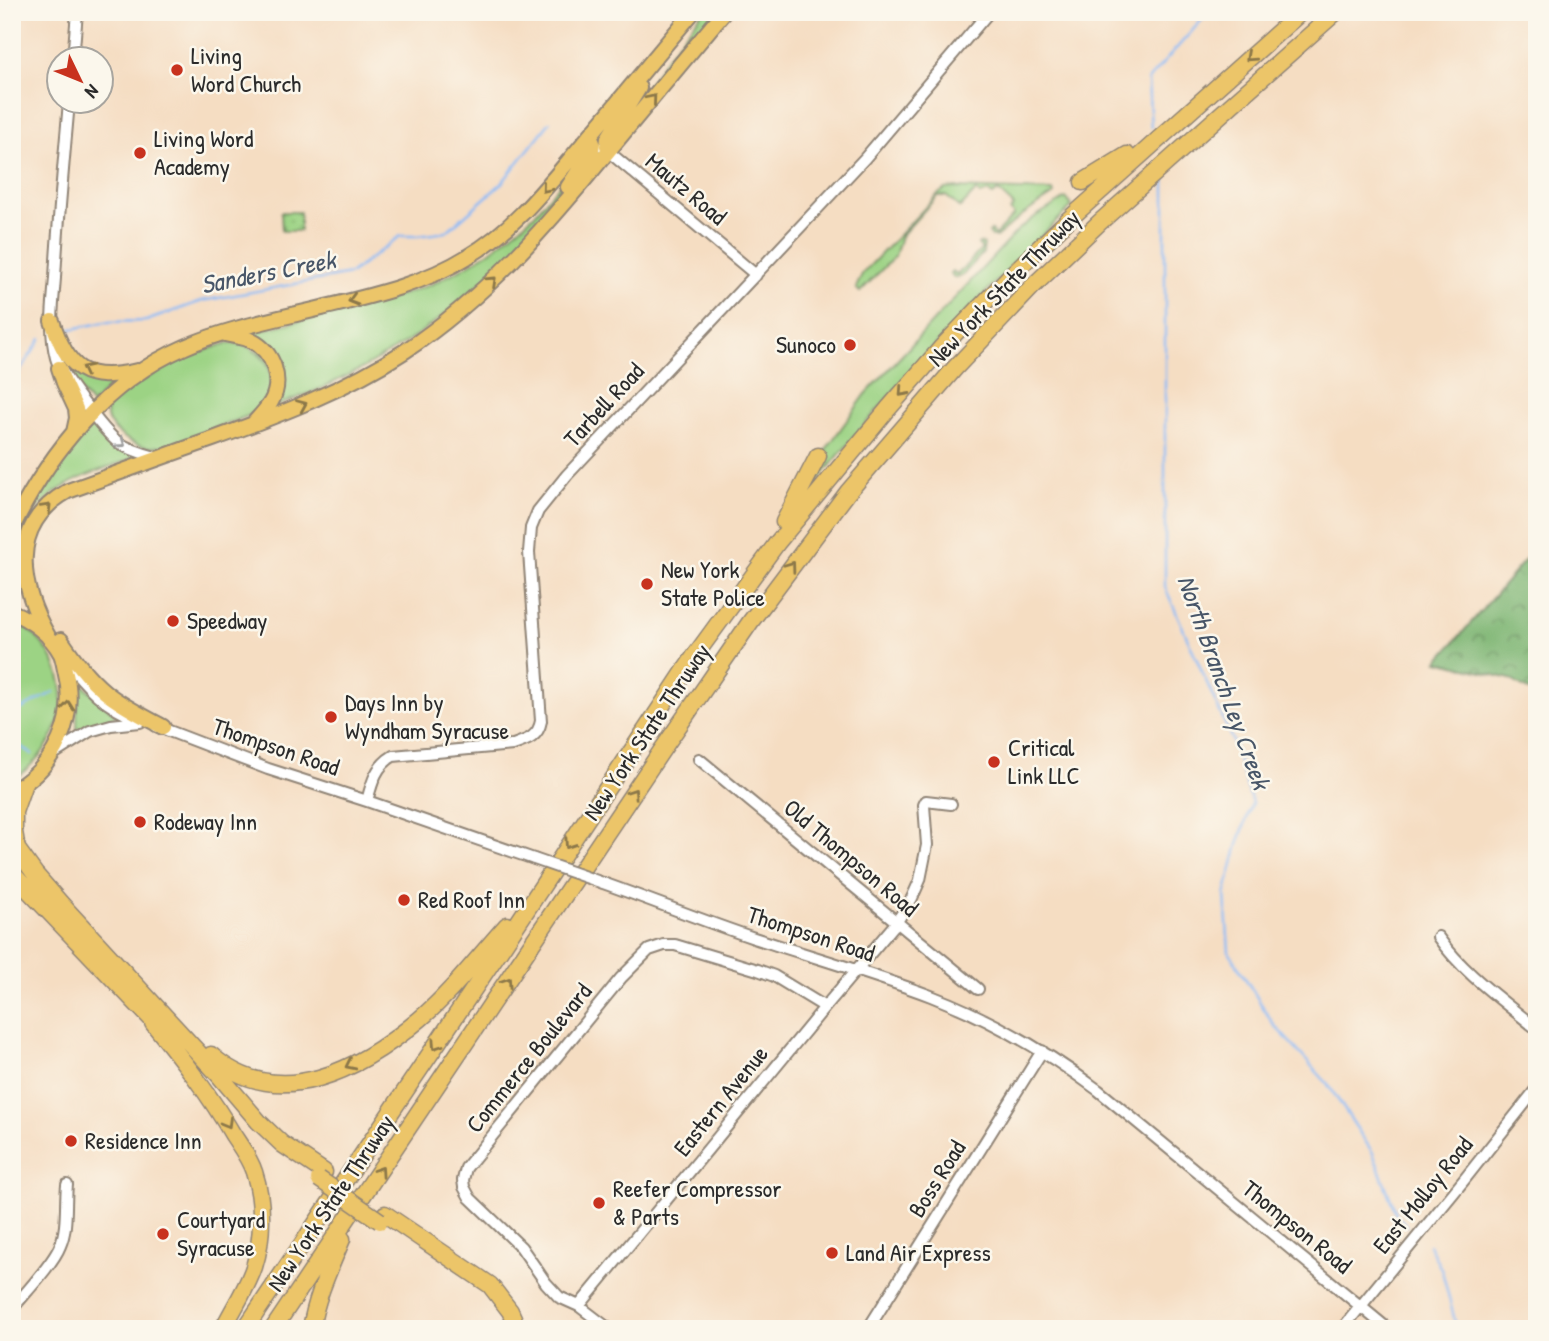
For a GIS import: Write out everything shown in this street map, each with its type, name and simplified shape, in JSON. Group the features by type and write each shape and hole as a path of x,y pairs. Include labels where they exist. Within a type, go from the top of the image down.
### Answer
{"highway":[{"name":"New York State Thruway","path":"245,1329 696,654 760,565 853,450 1008,278 1067,220 1301,12"},
{"name":"New York State Thruway","path":"273,1329 743,632 848,492 955,368 1031,288 1128,197 1336,12"},
{"path":"1083,182 1160,137"},
{"path":"760,565 818,456"},
{"path":"18,788 13,822 17,849 34,874 147,1006 225,1120 254,1170 260,1195 259,1248 254,1268 223,1329"},
{"path":"12,873 218,1074 259,1122 282,1144 321,1176 490,1285 510,1311 518,1329"},
{"path":"147,1006 232,1072 255,1081 299,1083 337,1072 389,1043 421,1018 541,886"},
{"path":"311,1329 313,1314 330,1265 355,1208"},
{"path":"383,1217 488,1295 511,1329"}],"main road":[{"path":"12,528 34,487 74,432 135,375 145,369 187,346 222,334 414,283 454,265 488,243 509,227 537,198 693,12"},
{"path":"18,788 42,768 52,755 67,720 69,703 68,679 61,655 37,617 28,593 24,551 26,541 40,514 68,491 253,425 316,399 404,351 466,305 532,240 724,12"},
{"path":"608,151 608,138 665,46"},
{"path":"532,240 592,150 590,136"},
{"path":"52,321 61,347 77,366 102,376 145,369"},
{"path":"222,334 251,341 263,349 273,364 276,391 270,404 253,425"},
{"path":"59,368 76,409 78,418 74,432"},
{"path":"12,541 34,487"},
{"path":"28,593 71,656 95,682 116,700 163,727"},
{"path":"12,611 31,621 49,638"}],"street":[{"path":"74,46 77,12"},
{"name":"Tarbell Road","path":"368,801 378,768 393,756 513,745 532,738 537,732 541,721 529,552 531,528 537,511 567,475 873,149 989,12"},
{"path":"68,116 52,321 52,340 59,368 110,435 131,450 159,458"},
{"name":"Mautz Road","path":"590,136 756,275"},
{"name":"Thompson Road","path":"61,655 96,696 123,714 143,722 163,727 212,749 268,769 604,883 751,937 856,970 973,1014 1042,1051 1098,1090 1388,1329"},
{"name":"Thompson Road","path":"52,755 90,731 111,725 143,722"},
{"name":"Old Thompson Road","path":"699,759 978,989"},
{"name":"Eastern Avenue","path":"579,1306 896,923 920,880 927,845 924,805 930,800 951,803"},
{"path":"1438,937 1448,952 1468,972 1537,1029"},
{"name":"Commerce Boulevard","path":"609,1329 579,1306 559,1297 546,1283 522,1247 470,1198 463,1180 466,1168 621,978 649,950 675,945 758,970 774,976 825,1007"},
{"name":"Boss Road","path":"868,1329 1042,1051"},
{"name":"East Molloy Road","path":"1342,1329 1537,1088"},
{"path":"12,1309 61,1245 67,1185"}],"green space":[{"path":"703,12 718,12 615,132 669,54"},
{"path":"585,155 522,244 443,316 410,340 363,368 276,406 282,382 246,334 404,294 432,284 463,268 492,250 534,215"},
{"path":"945,189 1053,191 1054,194 996,237 989,233 991,231 995,235 1014,215 1010,210 1014,206 998,191 993,195 988,192 980,195 976,191 960,208 946,196 937,196 901,236 895,256 860,292 856,288 862,274 936,196"},
{"path":"1066,198 1072,206 935,345 808,493 811,479 827,448 866,394 1018,230"},
{"path":"281,212 300,212 300,231 282,231"},
{"path":"979,243 984,244 983,253 962,276 953,277 953,271 957,275 982,249"},
{"path":"228,343 254,351 261,356 270,371 269,394 254,413 171,444 149,447 126,439 110,424 106,415 109,405 138,383 175,363"},
{"path":"59,355 112,383 92,405 73,382"},
{"path":"92,423 117,448 140,456 80,478 46,500 33,514 23,533 18,555 22,604 12,603 12,548 26,516 49,475 75,440"},
{"path":"1537,546 1537,696 1510,679 1438,661"},
{"path":"12,621 38,638 49,653 58,671 62,707 51,740 27,769 12,781"},
{"path":"80,682 116,715 77,729 77,683"}],"waterway":[{"name":"North Branch Ley Creek","path":"1151,127 1148,80 1209,12"},
{"name":"Sanders Creek","path":"63,331 105,322 146,321 202,301 350,274 400,236 446,232 501,184 550,122"},
{"name":"North Branch Ley Creek","path":"1165,175 1165,587 1233,742 1252,803 1225,895 1229,952 1274,1025 1327,1083 1373,1153 1397,1216 1407,1226"},
{"name":"Sanders Creek","path":"12,383 41,339"},
{"path":"12,714 54,692"},
{"path":"12,741 32,754"},
{"name":"North Branch Ley Creek","path":"1429,1245 1442,1271 1457,1329"}],"place":[{"name":"Living Word Church","path":"177,70"},
{"name":"Living Word Academy","path":"140,153"},
{"name":"Sunoco","path":"850,345"},
{"name":"New York State Police","path":"647,584"},
{"name":"Speedway","path":"173,621"},
{"name":"Days Inn by Wyndham Syracuse","path":"331,717"},
{"name":"Critical Link LLC","path":"994,762"},
{"name":"Rodeway Inn","path":"140,822"},
{"name":"Red Roof Inn","path":"404,900"},
{"name":"Residence Inn","path":"71,1141"},
{"name":"Reefer Compressor & Parts","path":"599,1203"},
{"name":"Courtyard Syracuse","path":"163,1234"},
{"name":"Land Air Express","path":"832,1253"}]}
